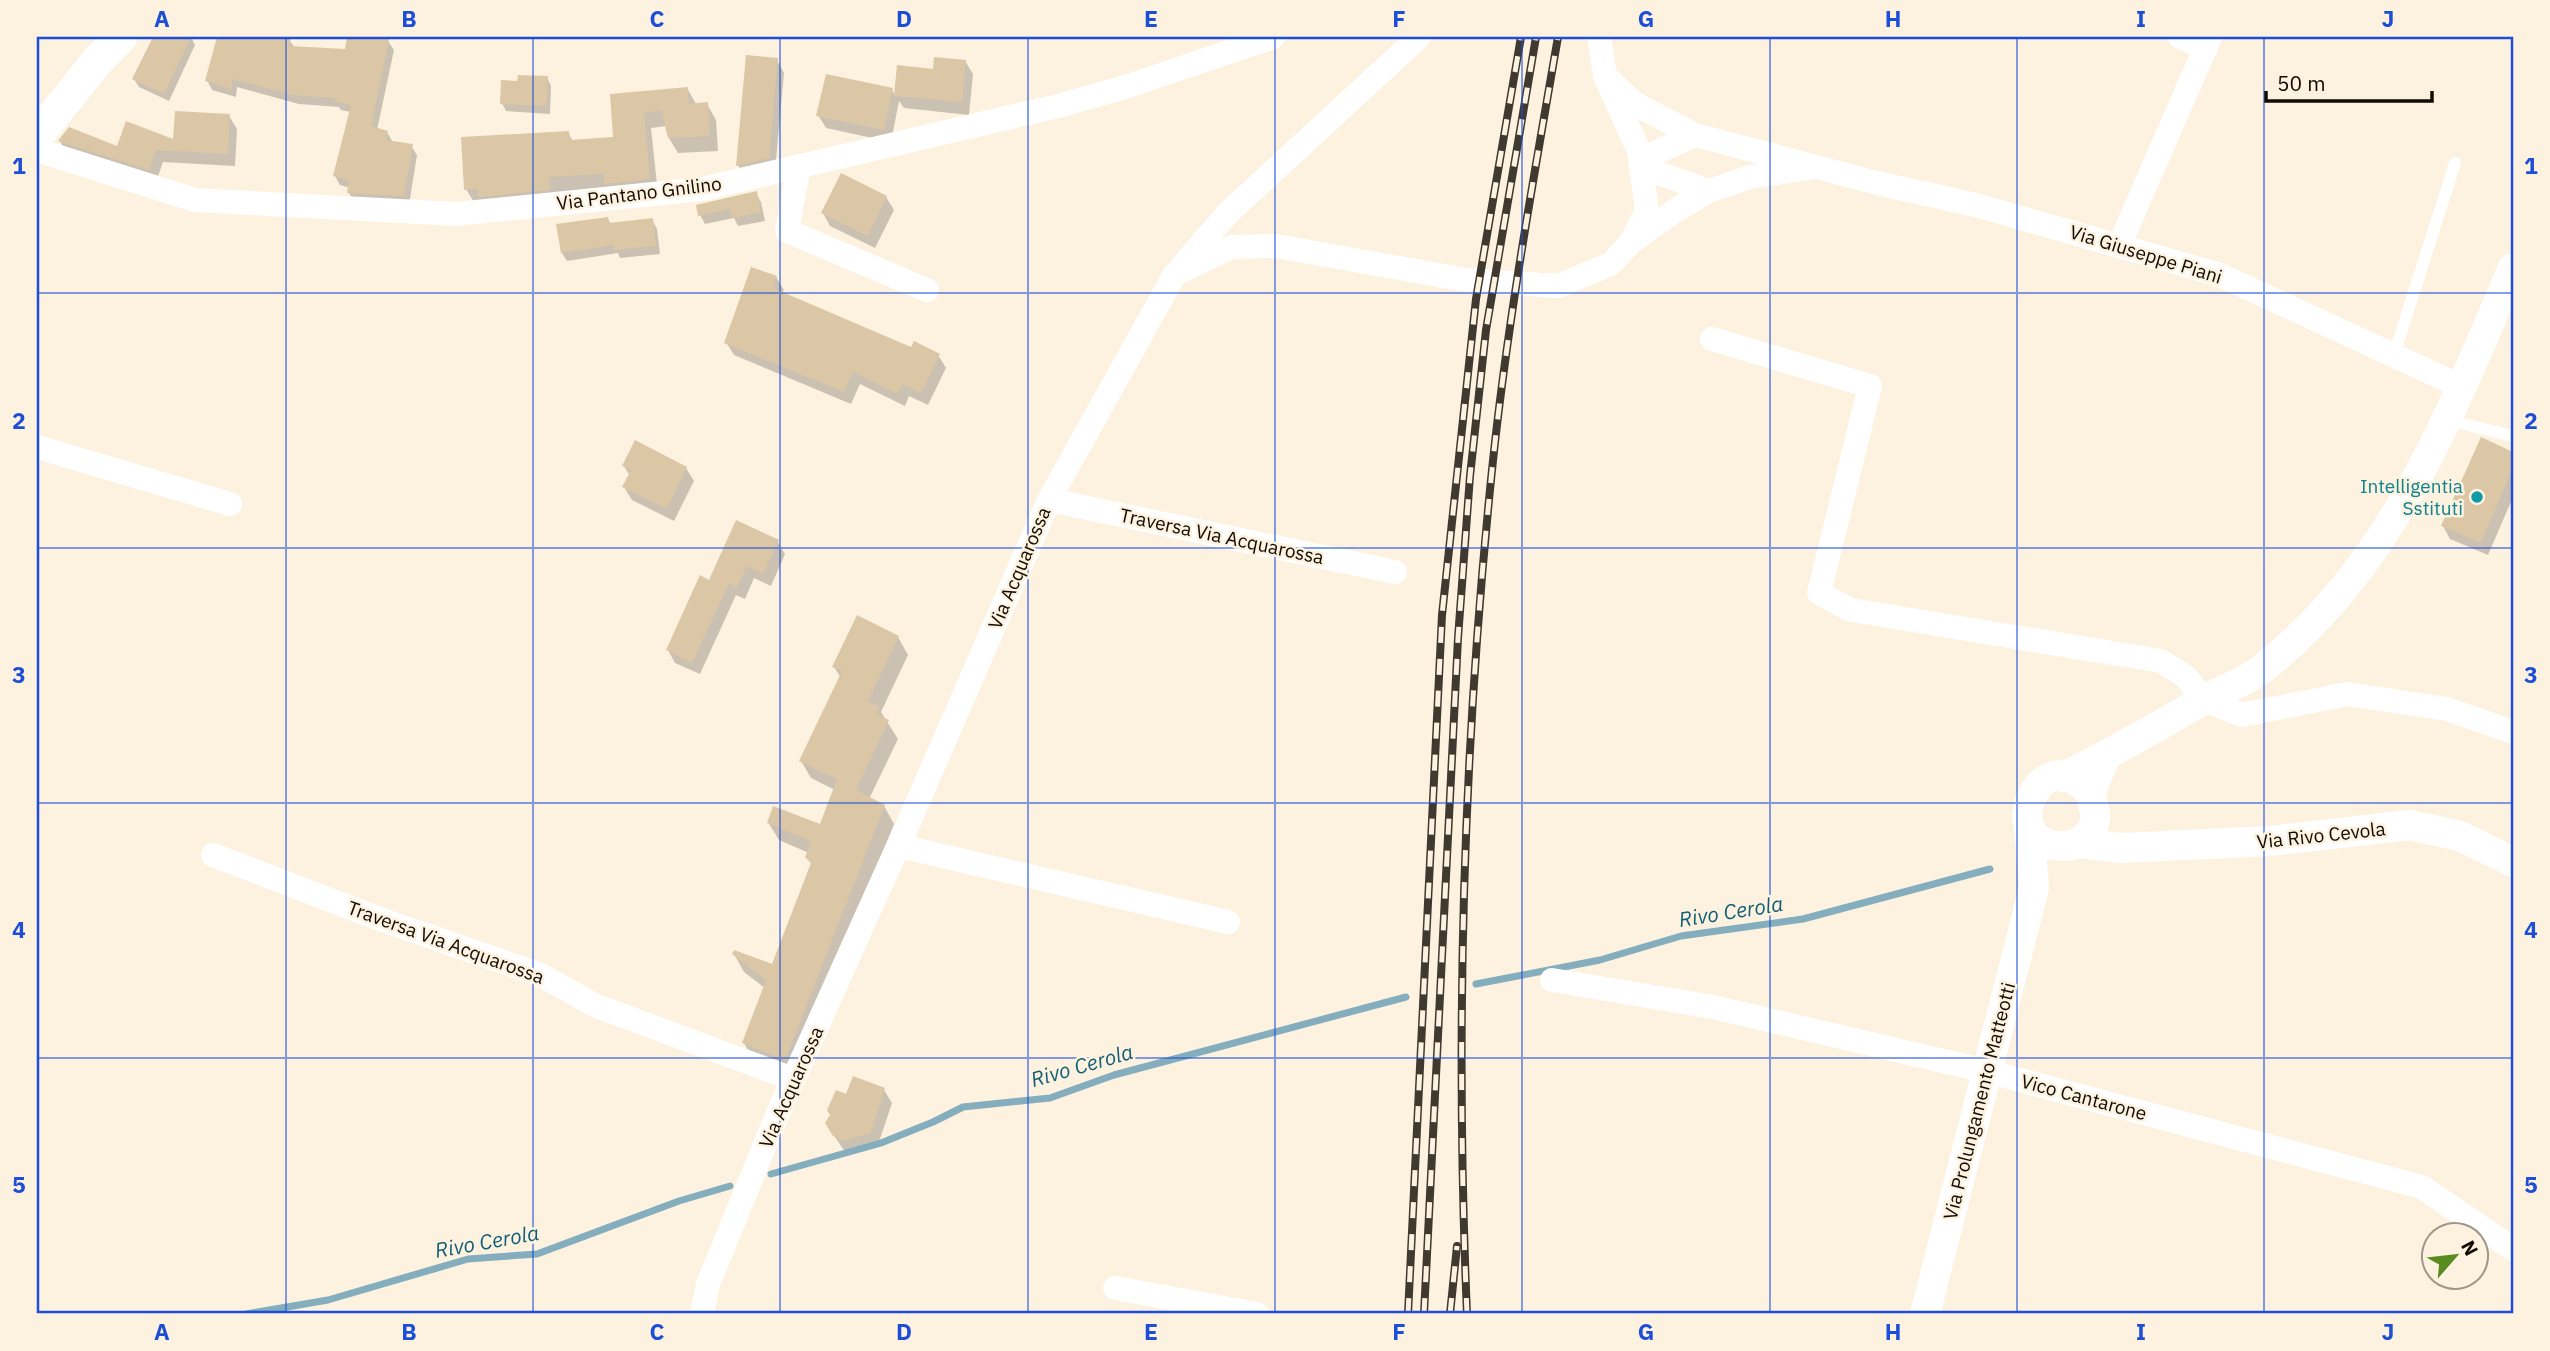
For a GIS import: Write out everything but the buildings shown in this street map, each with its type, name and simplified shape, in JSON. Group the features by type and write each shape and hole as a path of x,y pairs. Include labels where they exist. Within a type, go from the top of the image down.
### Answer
{"main road":[{"path":"37,136 98,60 121,37"}],"street":[{"name":"Via Pantano Gnilino","path":"37,150 195,200 456,214 702,189 1058,106 1125,87 1273,37"},
{"name":"Via Acquarossa","path":"702,1314 708,1284 793,1079 899,846 1049,500 1175,274 1228,213 1419,37"},
{"path":"1599,37 1605,76 1639,151 1647,211 1630,243"},
{"path":"2119,246 2208,42 2180,37"},
{"name":"Via Giuseppe Piani","path":"1605,76 1635,104 1695,135 1814,167 1976,205 2220,275 2462,387"},
{"path":"1641,167 1657,152 1695,135"},
{"path":"799,166 787,231 927,290"},
{"path":"1641,167 1709,191"},
{"path":"1175,274 1232,247 1276,246 1466,280 1558,286 1611,264 1630,243 1676,210 1709,191 1750,177 1814,167"},
{"name":"Via Prolungamento Matteotti","path":"1925,1314 2034,888 2026,814 2033,792 2041,783 2051,778 2063,777 2105,757 2261,670 2299,637 2365,564 2419,477 2462,387 2513,268"},
{"path":"1712,339 1870,386 1819,593 1851,610 2161,662 2186,677 2204,700 2242,715 2347,694 2447,709 2513,732"},
{"path":"37,447 230,504"},
{"name":"Traversa Via Acquarossa","path":"1049,500 1395,572"},
{"name":"Via Prolungamento Matteotti","path":"2034,888 2071,845 2086,836 2092,827 2096,816 2093,800 2105,757"},
{"path":"2063,777 2084,785 2122,848"},
{"path":"2029,825 2035,835 2044,842 2054,846 2071,845"},
{"name":"Via Rivo Cevola","path":"2071,845 2122,848 2270,841 2410,825 2460,836 2513,862"},
{"path":"899,846 1228,922"},
{"name":"Traversa Via Acquarossa","path":"213,856 377,918 541,975 594,1005 793,1079"},
{"name":"Vico Cantarone","path":"1552,980 1713,1007 1986,1071 2422,1187 2513,1249"},
{"path":"1115,1287 1257,1314"}],"lane":[{"path":"2393,355 2455,163"},
{"path":"2447,420 2513,436"}],"waterway":[{"name":"Rivo Cerola","path":"1476,984 1600,960 1681,936 1803,919 1990,869"},
{"name":"Rivo Cerola","path":"771,1174 881,1143 963,1107 1050,1098 1114,1075 1406,997"},
{"name":"Rivo Cerola","path":"246,1314 328,1300 468,1259 537,1254 679,1201 730,1186"}],"railway":[{"path":"1408,1314 1442,615 1476,299 1521,37"},
{"path":"1424,1314 1458,638 1470,476 1486,330 1536,37"},
{"path":"1467,1314 1463,1209 1462,997 1474,680 1492,470 1505,361 1558,37"},
{"path":"1450,1314 1457,1246"}],"place":[{"name":"Intelligentia Sstituti","path":"2477,497"}]}
